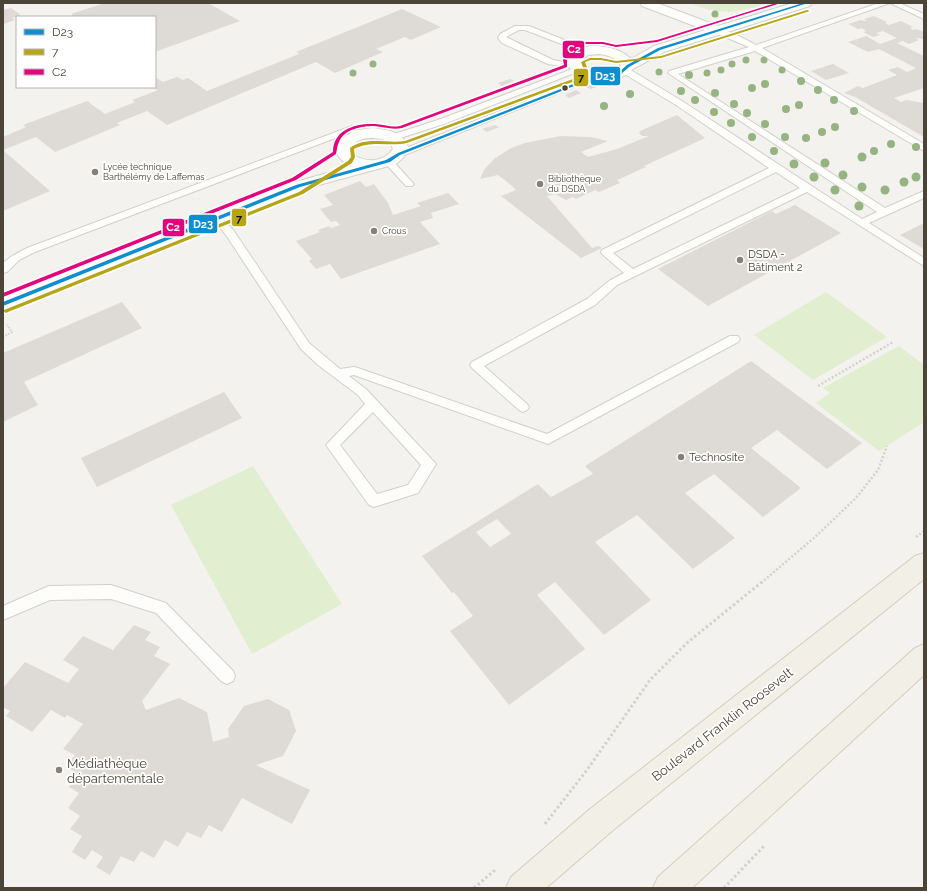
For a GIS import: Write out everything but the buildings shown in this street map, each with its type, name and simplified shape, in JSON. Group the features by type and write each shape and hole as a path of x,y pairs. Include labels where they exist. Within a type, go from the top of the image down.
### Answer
{"main road":[{"name":"Boulevard Franklin Roosevelt","path":"522,888 607,815 924,564"},
{"path":"669,888 924,657"}],"street":[{"path":"646,3 716,30"},
{"path":"616,54 658,49 806,3"},
{"path":"627,69 626,59 616,54 602,51 588,51 582,53 574,59 576,68 597,76 614,76 627,69 658,49"},
{"path":"4,312 298,186 387,160 401,149 401,145 394,137 374,133 360,134 348,140 344,144 342,152 345,156 354,162 387,160"},
{"path":"298,186 345,156"}],"lane":[{"path":"884,212 672,73 755,48 886,3"},
{"path":"893,3 924,17"},
{"path":"576,68 551,62 505,41 502,36 518,28 533,30 565,44 588,51"},
{"path":"499,30 507,33"},
{"path":"716,30 738,38 924,148"},
{"path":"394,137 441,122 576,68"},
{"path":"627,69 776,168 924,263"},
{"path":"409,184 387,160 597,76"},
{"path":"3,270 17,256 31,250 352,129 360,134"},
{"path":"632,274 606,252 776,168"},
{"path":"523,407 476,365 591,302 613,283 807,188"},
{"path":"862,223 924,194"},
{"path":"218,219 230,233 305,346 322,362 362,392 429,464 413,490 374,501 332,445 373,404"},
{"path":"337,374 354,371 548,439 734,339"},
{"path":"3,613 49,593 111,592 161,608 228,676"}],"path":[{"path":"3,337 12,332 4,312"},
{"path":"818,386 893,342"},
{"path":"545,825 587,770 650,680 688,642 734,606 815,538 856,498 878,470 887,446"}],"green space":[{"path":"689,3 768,3 728,12 711,10"},
{"path":"826,292 887,337 813,380 754,335"},
{"path":"899,346 924,365 924,422 879,451 816,403 830,393 823,388"},
{"path":"253,466 342,604 252,654 171,505"}],"transit line":[{"name":"C2","path":"3,295 294,179 335,153 336,144 340,137 343,133 353,128 373,125 394,128 401,127 566,66 565,60 571,51 585,43 603,43 616,46 657,41 779,3"},
{"name":"D23","path":"3,304 298,186 388,161 399,154 597,76 619,74 628,66 659,49 806,3"},
{"name":"7","path":"6,311 301,193 350,162 353,157 352,148 359,145 372,142 406,142 582,77 586,70 583,62 590,59 601,59 616,62 661,57 808,11"}],"place":[{"name":"Lycée technique Barthélémy de Laffemas","path":"95,172"},
{"name":"Bibliothèque du DSDA","path":"540,184"},
{"name":"Crous","path":"374,231"},
{"name":"DSDA - Bâtiment 2","path":"740,260"},
{"name":"Technosite","path":"681,457"},
{"name":"Médiathèque départementale","path":"59,770"}]}
